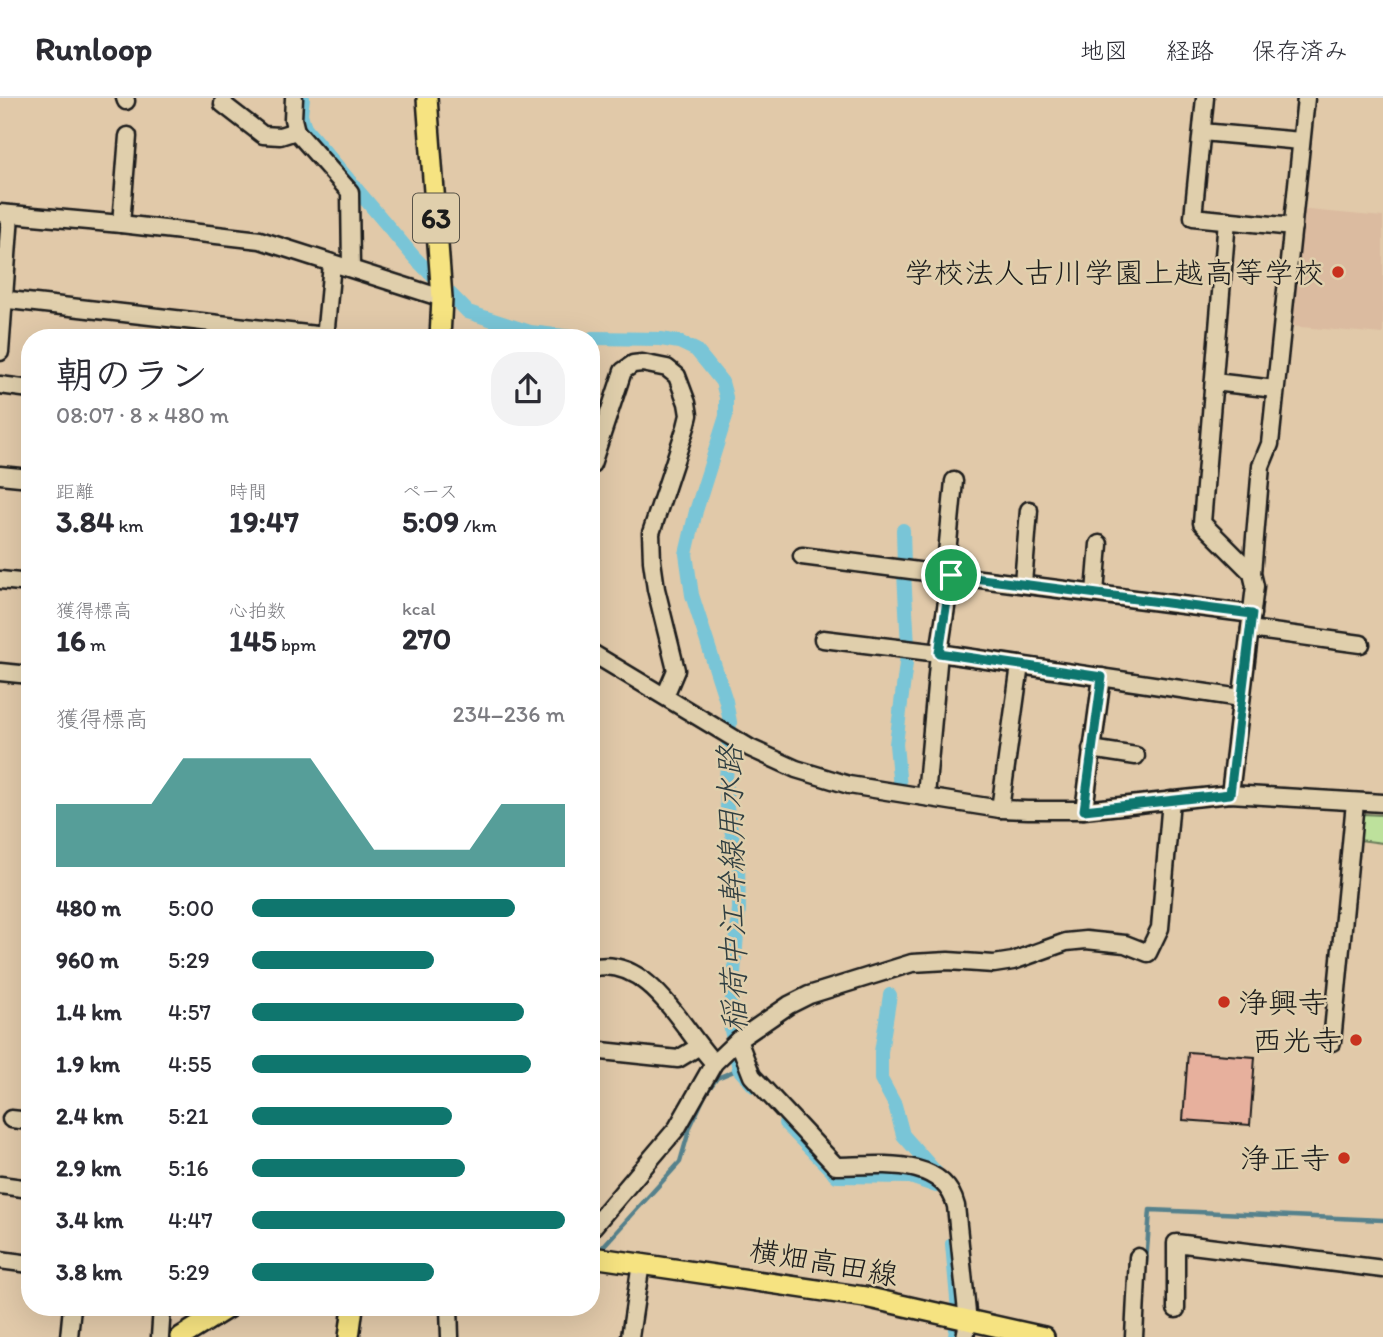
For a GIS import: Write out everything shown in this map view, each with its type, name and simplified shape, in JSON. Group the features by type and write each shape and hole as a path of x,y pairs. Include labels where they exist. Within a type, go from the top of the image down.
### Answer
{"main road":[{"name":"63","path":"427,98 442,298 440,329"},
{"name":"横畑高田線","path":"600,1258 865,1297 967,1329 1044,1337"},
{"path":"181,1337 215,1316"},
{"path":"349,1337 352,1316"}],"street":[{"path":"224,98 223,104 263,135 296,131"},
{"path":"294,98 293,119 296,131 349,192 351,268"},
{"path":"1205,98 1193,217 1293,227"},
{"path":"1230,794 1255,586 1252,573 1262,466 1270,444 1306,98"},
{"path":"1202,132 1301,141"},
{"path":"121,224 128,136"},
{"path":"0,352 5,214 260,240 442,298"},
{"path":"1227,220 1202,523 1252,573"},
{"path":"326,329 332,264"},
{"path":"2,299 257,329"},
{"path":"600,440 626,367 634,364 654,364 667,368 677,376 683,388 689,415 651,533 656,589 676,670 666,695"},
{"path":"1214,382 1275,389"},
{"path":"0,385 21,388"},
{"path":"0,475 21,477"},
{"path":"926,796 948,574 954,481"},
{"path":"1023,583 1028,510"},
{"path":"1095,593 1099,544"},
{"path":"802,555 1095,593 1361,644"},
{"path":"0,580 21,582"},
{"path":"823,639 939,653 1241,698"},
{"path":"600,658 750,748 796,769 849,785 1000,809 1084,810 1230,794 1383,803"},
{"path":"1000,809 1020,666"},
{"path":"0,672 21,674"},
{"path":"1084,810 1102,677"},
{"path":"1091,749 1136,756"},
{"path":"600,1219 677,1128 714,1063 738,1040 789,1005 809,995 912,963 948,961 994,964 1013,961 1066,942 1086,940 1125,944 1149,953 1160,928 1171,800"},
{"path":"1332,1042 1355,802"},
{"path":"600,967 620,967 637,976 663,998 698,1047 714,1063"},
{"path":"738,1040 752,1076 836,1166 905,1166 920,1169 932,1174 950,1192 956,1206 967,1329"},
{"path":"600,1051 678,1059 698,1047"},
{"path":"11,1119 21,1120"},
{"path":"0,1185 21,1188"},
{"path":"1176,1308 1176,1243 1383,1269"},
{"path":"1134,1337 1138,1257"},
{"path":"0,1260 21,1263"},
{"path":"630,1337 641,1263"},
{"path":"69,1337 71,1316"},
{"path":"159,1337 161,1316"},
{"path":"449,1316 450,1337"}],"shaded area":[{"name":"学校法人古川学園上越高等学校","path":"1298,209 1383,217 1383,334 1289,326"}],"green space":[{"path":"1362,814 1383,815 1383,843 1359,840"}],"building":[{"path":"1188,1052 1255,1057 1250,1125 1183,1120"}],"waterway":[{"name":"稲荷中江幹線用水路","path":"303,98 301,114 305,128 414,257 468,312 521,329"},
{"name":"稲荷中江幹線用水路","path":"600,338 661,339 679,342 696,350 722,382 726,397 726,416 696,511 686,554 692,595 726,701 730,722 727,807 738,867 739,908 730,1025 739,1069 754,1086"},
{"path":"903,530 904,566"},
{"path":"904,573 908,646"},
{"path":"900,788 896,744 907,655"},
{"path":"890,995 881,1052 881,1079 895,1105 903,1135 940,1177"},
{"path":"600,1250 680,1162 690,1127 706,1093 717,1078 739,1069"},
{"name":"稲荷中江幹線用水路","path":"785,1123 837,1176 910,1177 936,1186"},
{"path":"1146,1263 1150,1210 1383,1220"},
{"name":"稲荷中江幹線用水路","path":"952,1244 958,1310 955,1337"}],"place":[{"name":"学校法人古川学園上越高等学校","path":"1338,272"},
{"name":"浄興寺","path":"1224,1002"},
{"name":"西光寺","path":"1356,1040"},
{"name":"浄正寺","path":"1344,1158"}],"route":[{"path":"951,575 1252,614 1230,794 1084,810 1102,677 939,653 951,575"}]}
